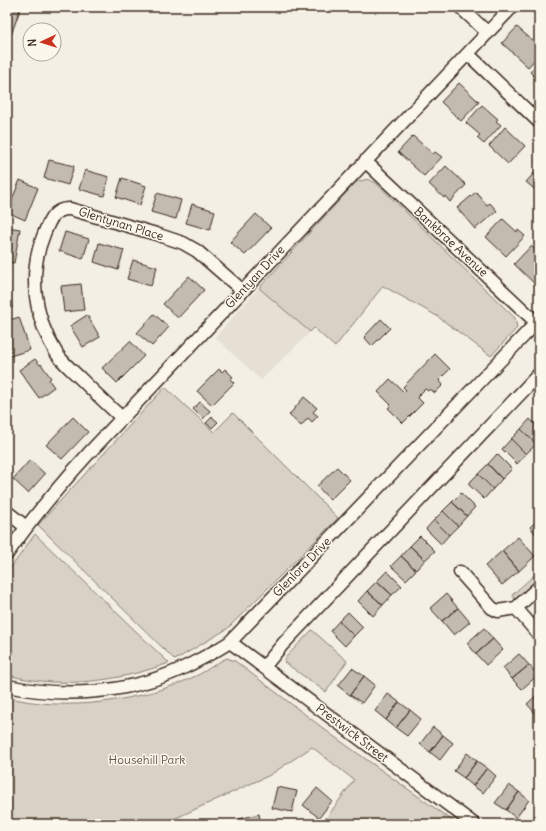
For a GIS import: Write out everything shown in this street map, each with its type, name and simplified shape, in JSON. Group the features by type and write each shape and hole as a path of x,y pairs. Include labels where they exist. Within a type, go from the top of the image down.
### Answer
{"street":[{"path":"460,7 488,33"},
{"name":"Glentyan Drive","path":"7,554 26,526 122,418 512,7"},
{"path":"468,54 539,122"},
{"name":"Bankbrae Avenue","path":"365,161 538,322"},
{"name":"Glentynan Place","path":"122,418 66,365 57,354 48,338 40,316 35,294 35,275 41,240 48,222 54,214 64,209 70,209 183,243 197,251 243,291"},
{"name":"Glenlora Drive","path":"7,686 30,690 72,693 102,691 123,687 147,681 181,669 230,642 538,322"},
{"path":"264,667 288,638 539,374"},
{"path":"7,512 26,526"},
{"path":"460,572 492,608 498,611 516,608 539,588"},
{"path":"516,608 539,635"},
{"name":"Prestwick Street","path":"230,642 474,824"}],"shaded area":[{"path":"259,288 310,332 261,380 215,337"}],"green space":[{"path":"368,179 376,183 515,318 517,328 491,356 437,316 383,286 335,347 314,328 310,332 259,288 356,182"},
{"path":"165,387 214,432 233,413 338,518 227,629 175,660 38,525"},
{"path":"35,534 169,663 129,675 89,681 48,682 7,675 7,573"},
{"path":"539,571 539,577 515,599 512,595"},
{"path":"312,630 347,661 326,692 284,662 286,657"},
{"name":"Househill Park","path":"227,658 235,661 332,735 457,824 322,824 354,780 312,747 270,775 163,824 7,824 7,697 30,702 54,704 104,702 129,698 154,692 177,684 198,675"}],"building":[{"path":"7,7 21,7 11,35 7,34"},
{"path":"517,27 539,46 539,55 528,67 502,43"},
{"path":"539,62 539,81 530,72"},
{"path":"459,83 479,102 461,121 441,102"},
{"path":"482,105 498,119 496,121 501,125 484,144 477,138 480,135 466,123"},
{"path":"505,127 525,146 508,164 489,146"},
{"path":"413,136 433,154 435,152 442,157 424,176 398,152"},
{"path":"49,160 74,166 68,185 44,178"},
{"path":"446,166 466,185 450,202 445,196 444,198 429,184"},
{"path":"539,168 539,193 526,182"},
{"path":"85,170 109,177 104,196 79,189"},
{"path":"122,178 146,186 140,205 116,197"},
{"path":"20,180 38,188 25,220 7,212"},
{"path":"476,192 487,205 490,203 497,211 475,229 457,208"},
{"path":"157,193 181,200 176,219 151,212"},
{"path":"192,204 215,211 210,230 186,223"},
{"path":"256,214 271,228 245,255 230,242"},
{"path":"503,219 517,232 518,230 525,236 506,256 486,237"},
{"path":"7,227 20,229 14,263 7,262"},
{"path":"65,232 89,239 83,259 59,251"},
{"path":"99,243 124,250 118,270 94,262"},
{"path":"531,246 539,254 538,287 514,264"},
{"path":"133,260 157,267 151,286 127,279"},
{"path":"7,273 9,273 12,308 7,308"},
{"path":"189,276 204,290 178,318 163,304"},
{"path":"81,284 84,310 64,312 61,286"},
{"path":"154,314 169,327 152,346 137,333"},
{"path":"87,315 100,337 83,347 70,326"},
{"path":"19,317 30,350 10,356 7,346 7,321"},
{"path":"381,319 390,328 372,346 364,337"},
{"path":"130,341 144,356 117,383 102,368"},
{"path":"435,354 450,369 439,380 443,385 435,393 430,389 428,391 425,389 417,397 423,403 403,423 388,408 391,405 378,392 390,379 404,392 406,390 403,387"},
{"path":"35,359 40,365 41,364 51,378 49,380 54,387 39,398 19,370"},
{"path":"219,369 222,372 225,369 233,377 230,379 234,383 212,405 197,391"},
{"path":"304,397 317,408 313,412 318,416 312,422 308,418 301,426 289,415"},
{"path":"200,402 210,411 203,419 193,409"},
{"path":"73,417 88,432 62,459 46,445"},
{"path":"212,417 218,422 212,428 206,423"},
{"path":"530,419 539,428 539,440 536,444 521,429"},
{"path":"521,429 536,444 526,454 511,439"},
{"path":"511,439 526,454 517,464 502,449"},
{"path":"497,454 512,469 502,479 488,464"},
{"path":"30,460 45,474 28,493 13,479"},
{"path":"488,464 502,479 493,489 478,474"},
{"path":"337,467 350,480 330,500 317,486"},
{"path":"478,474 493,489 484,499 468,484"},
{"path":"461,493 475,507 467,516 452,502"},
{"path":"452,502 467,516 458,526 443,511"},
{"path":"443,511 458,526 449,535 434,520"},
{"path":"539,519 539,538 530,527"},
{"path":"434,520 449,535 441,544 426,529"},
{"path":"420,536 435,551 425,560 410,546"},
{"path":"518,537 535,556 519,571 502,551"},
{"path":"410,546 425,560 416,570 401,556"},
{"path":"502,551 519,571 502,585 485,566"},
{"path":"401,556 416,570 406,580 391,566"},
{"path":"387,571 402,586 392,595 377,581"},
{"path":"377,581 392,595 383,605 367,591"},
{"path":"367,591 383,605 373,616 358,601"},
{"path":"446,594 458,608 442,621 430,608"},
{"path":"458,608 470,622 454,635 442,621"},
{"path":"348,612 363,627 354,636 339,621"},
{"path":"339,621 354,636 345,646 330,631"},
{"path":"484,628 493,639 476,654 467,643"},
{"path":"493,639 503,650 486,665 476,654"},
{"path":"519,654 529,665 512,679 503,668"},
{"path":"529,665 538,675 522,689 512,679"},
{"path":"352,668 364,676 350,695 338,686"},
{"path":"364,676 375,685 362,703 350,695"},
{"path":"539,693 539,713 537,715 527,704"},
{"path":"388,694 399,702 386,720 375,711"},
{"path":"399,702 410,710 396,728 386,720"},
{"path":"410,710 421,719 407,736 396,728"},
{"path":"433,727 443,735 430,752 420,744"},
{"path":"443,735 453,743 440,760 430,752"},
{"path":"467,753 477,761 464,778 454,771"},
{"path":"477,761 487,768 473,786 464,778"},
{"path":"487,768 496,776 483,793 473,786"},
{"path":"509,785 519,792 506,810 495,803"},
{"path":"277,787 297,791 292,812 272,808"},
{"path":"317,788 332,801 319,818 303,805"},
{"path":"519,792 529,800 516,818 506,810"},
{"path":"539,811 539,824 529,824"},
{"path":"259,814 261,824 240,824 239,819"}]}
